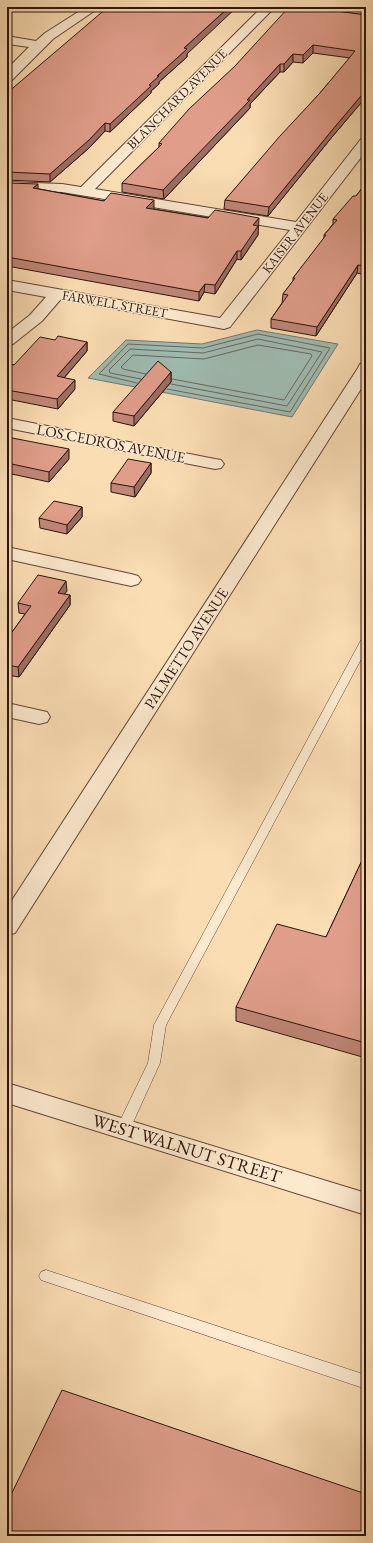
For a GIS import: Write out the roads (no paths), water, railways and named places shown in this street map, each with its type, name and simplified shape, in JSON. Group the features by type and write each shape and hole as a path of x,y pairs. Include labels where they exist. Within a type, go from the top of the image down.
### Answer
{"street":[{"path":"7,78 38,45 63,26 94,7"},
{"name":"BLANCHARD AVENUE","path":"84,192 269,7"},
{"path":"7,40 38,45"},
{"name":"KAISER AVENUE","path":"224,324 366,142"},
{"path":"7,186 54,187 300,227"},
{"name":"FARWELL STREET","path":"7,285 224,324"},
{"path":"7,341 36,318 57,294"},
{"name":"PALMETTO AVENUE","path":"7,928 366,368"},
{"name":"LOS CEDROS AVENUE","path":"7,423 215,464"},
{"path":"7,553 131,580"},
{"path":"7,710 39,717"},
{"name":"WEST WALNUT STREET","path":"7,1093 366,1204"}],"lane":[{"path":"123,1129 154,1063 160,1025 366,640"},
{"path":"46,1276 366,1382"}],"water":[{"path":"257,330 338,344 292,417 88,378 126,340 202,344"}]}
